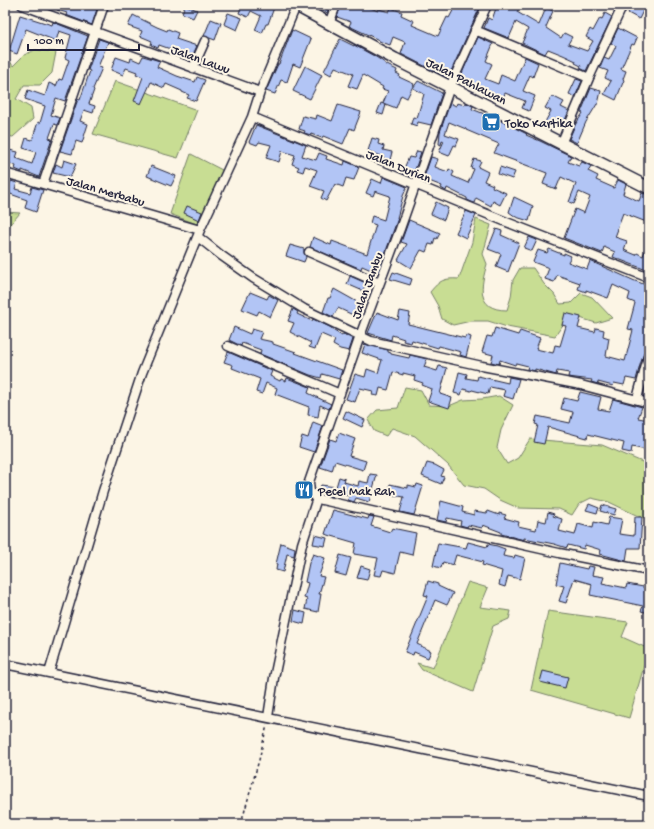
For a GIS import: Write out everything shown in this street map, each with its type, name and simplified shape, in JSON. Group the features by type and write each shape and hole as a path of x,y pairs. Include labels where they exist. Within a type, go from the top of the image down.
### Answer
{"main road":[{"name":"Jalan Pahlawan","path":"295,5 450,87 649,188"}],"street":[{"name":"Jalan Lawu","path":"22,5 260,92"},
{"path":"43,184 104,5"},
{"path":"49,673 103,491 142,373 199,234 252,117 260,92 295,5"},
{"path":"329,24 336,5"},
{"name":"Jalan Jambu","path":"317,498 310,492 309,482 450,87 487,5"},
{"path":"562,144 589,78 624,5"},
{"path":"475,30 589,78"},
{"path":"193,68 206,41"},
{"name":"Jalan Durian","path":"252,117 504,221 649,278"},
{"name":"Jalan Merbabu","path":"5,173 199,234"},
{"path":"199,234 222,256 304,309 360,336 392,347 581,385 649,403"},
{"path":"309,252 379,283"},
{"path":"228,346 340,394"},
{"path":"637,399 649,354"},
{"path":"268,717 283,632 302,544 317,498 559,554 649,571"},
{"path":"5,664 649,796"}],"path":[{"path":"241,824 259,760 268,717"}],"green space":[{"path":"35,50 56,52 52,73 40,85 24,85 16,99 31,108 33,119 13,137 5,136 5,53 13,66 24,55"},
{"path":"115,81 197,110 178,158 93,134"},
{"path":"191,154 224,171 199,225 170,214"},
{"path":"5,212 20,213 8,227 5,228"},
{"path":"476,219 491,225 483,254 487,264 482,288 485,301 490,306 497,309 507,310 511,297 513,280 520,268 533,268 544,284 554,294 560,304 571,303 581,293 592,297 612,318 596,323 580,318 567,319 555,336 507,327 488,321 471,321 453,325 442,319 438,306 430,292 443,281 459,279 472,242"},
{"path":"405,387 421,390 429,405 449,406 463,400 499,396 513,405 501,430 497,448 507,464 518,458 530,439 602,445 647,464 649,461 649,519 638,516 609,502 591,498 579,504 572,515 559,509 518,508 500,500 484,489 464,485 448,465 415,436 392,428 386,436 374,431 368,420 377,410 398,408"},
{"path":"468,582 488,588 480,607 511,611 509,619 493,626 473,692 422,670 417,663 433,668"},
{"path":"548,611 628,622 622,637 649,649 629,718 531,690"}],"building":[{"path":"59,5 88,5 87,6 97,9 92,25 57,10"},
{"path":"185,5 197,10 193,18 182,13"},
{"path":"242,5 254,5 257,7 258,5 275,5 268,24 266,24 262,33 255,30 261,16 251,11 248,17 239,13"},
{"path":"310,5 330,5 327,13"},
{"path":"341,5 363,5 378,11 379,9 389,12 391,8 402,12 401,15 414,21 412,25 438,36 447,17 449,18 456,5 475,5 480,7 448,78 401,54 405,42 393,37 390,45 349,26 351,22 337,17"},
{"path":"497,5 521,5 517,12 539,25 546,8 553,11 546,28 561,38 564,33 572,37 568,44 587,51 593,41 586,37 590,29 593,31 600,18 602,19 605,13 612,17 586,71 575,63 576,61 563,55 548,49 545,54 522,43 528,29 516,22 509,38 484,28 488,18 492,20"},
{"path":"632,5 646,5 639,19 628,13"},
{"path":"228,13 242,18 237,30 224,24"},
{"path":"20,15 52,25 53,22 88,36 65,101 56,98 51,115 60,118 57,125 54,124 49,138 52,139 39,177 22,170 22,172 15,169 16,166 5,162 5,149 18,152 16,158 32,164 36,152 23,148 26,138 32,140 38,122 40,123 45,106 25,99 28,90 45,96 49,83 56,86 59,79 62,80 69,60 65,58 71,35 59,31 56,41 26,29 17,54 9,51"},
{"path":"133,15 167,31 168,29 178,33 176,39 197,46 190,61 175,55 176,51 159,45 158,48 151,45 152,41 140,36 142,31 128,26"},
{"path":"211,19 221,23 215,40 204,36"},
{"path":"618,28 637,38 634,45 632,44 621,69 626,71 616,100 604,94 611,81 605,78 608,71 600,68 604,58 609,60 616,46 611,43"},
{"path":"292,30 311,39 300,67 293,64 287,82 281,80 275,94 266,91 279,64"},
{"path":"478,37 493,44 486,61 492,64 485,79 498,84 501,75 515,81 525,57 538,63 533,77 530,75 523,91 535,96 529,111 522,108 525,101 505,93 503,99 479,90 459,80"},
{"path":"99,39 108,42 98,67 102,68 93,89 94,90 89,104 95,106 93,113 84,110 80,121 88,124 82,143 76,141 72,154 60,151 78,99 80,100 90,71 88,70"},
{"path":"340,39 376,57 385,64 397,70 396,73 400,75 399,77 414,84 407,98 401,95 396,108 383,103 388,91 382,89 383,87 363,75 357,89 348,86 353,74 335,67 331,75 324,71"},
{"path":"143,56 160,61 157,67 177,76 195,82 197,77 205,80 196,101 187,98 189,95 166,84 164,88 151,82 141,104 134,101 143,77 136,74 137,72 126,68 123,75 111,70 116,57 130,62 131,58 140,62"},
{"path":"305,66 322,75 310,99 293,91"},
{"path":"576,79 582,81 575,97 569,94"},
{"path":"418,81 442,93 431,125 418,122 417,126 411,124 413,117 417,118 424,94 413,88"},
{"path":"591,88 601,91 598,104 586,122 577,143 569,139 575,125 583,113 581,112"},
{"path":"552,96 564,102 561,107 569,111 562,127 553,122 551,125 545,122 551,111 545,108"},
{"path":"381,103 386,105 383,115 377,113"},
{"path":"450,103 456,106 457,103 465,105 466,103 473,106 472,109 497,119 527,134 526,135 571,156 568,162 579,166 582,162 591,166 588,171 598,176 596,180 614,188 618,180 626,184 623,194 639,201 642,193 649,195 649,223 623,213 615,237 627,241 624,250 636,255 637,253 643,256 648,242 649,243 649,271 613,257 615,252 604,247 602,253 564,238 575,209 584,213 590,197 579,192 574,204 569,202 576,184 561,177 556,189 543,184 547,173 494,153 499,144 449,122 445,134 459,139 456,146 454,145 449,156 439,152 444,141 442,140 441,145 439,144 440,132"},
{"path":"338,105 361,112 354,130 350,128 343,144 323,136 322,138 304,133 305,131 299,129 303,116 316,119 317,115 332,121"},
{"path":"256,125 306,145 302,156 316,160 319,153 327,156 326,159 344,165 345,161 359,167 354,180 346,178 343,187 335,184 326,201 321,198 324,191 310,186 317,170 305,166 303,172 297,170 299,167 292,164 295,155 282,151 279,162 266,158 271,145 259,142 257,145 249,142"},
{"path":"372,138 379,140 378,144 384,146 383,150 392,152 389,164 382,162 384,157 368,151"},
{"path":"417,151 421,152 413,176 411,177 402,173 409,157 414,158"},
{"path":"431,157 438,159 435,167 448,172 449,169 454,172 452,176 468,183 474,169 471,168 474,159 481,161 478,167 488,172 484,181 493,185 492,187 506,193 500,205 493,201 491,206 476,198 474,203 447,188 446,191 441,188 442,186 423,180"},
{"path":"64,160 76,164 70,177 53,173 56,164 62,167"},
{"path":"151,166 176,176 171,186 147,176"},
{"path":"500,167 515,172 512,179 498,174"},
{"path":"383,177 407,187 403,196 398,218 378,273 362,266 361,269 310,247 313,237 331,245 332,241 367,254 376,225 370,223 372,216 384,220 390,196 375,191 373,196 366,193 372,179 381,183"},
{"path":"11,181 17,183 15,189 30,193 32,187 43,190 36,212 25,208 27,200 5,192 5,184 9,185"},
{"path":"514,197 533,206 529,221 516,217 509,212"},
{"path":"436,202 448,208 444,220 431,214"},
{"path":"187,206 202,212 199,220 184,213"},
{"path":"466,211 476,215 466,238 456,233"},
{"path":"409,220 440,233 437,239 435,238 433,245 429,244 426,252 421,250 411,268 398,260 407,244 401,242"},
{"path":"496,229 502,231 501,235 519,243 508,272 496,267 501,254 488,249"},
{"path":"529,237 537,240 532,251 524,248"},
{"path":"290,245 304,249 306,257 304,262 286,256"},
{"path":"549,249 571,256 568,262 587,269 590,261 649,286 649,338 636,380 626,378 624,385 614,383 613,386 598,382 598,384 591,382 592,380 568,377 569,373 557,371 556,375 535,369 535,371 527,369 528,366 516,363 515,365 500,360 499,364 491,362 493,355 482,352 487,336 492,337 495,328 518,335 520,331 540,338 536,349 553,353 555,345 560,346 566,326 562,325 565,313 581,317 578,328 595,332 596,328 604,330 603,336 609,338 606,356 625,361 633,330 628,329 635,303 628,300 630,293 613,285 608,298 586,290 586,292 578,289 580,283 557,275 554,282 545,279 549,268 533,262 538,250 547,253"},
{"path":"393,272 412,279 410,285 390,279"},
{"path":"350,276 366,283 363,291 347,284"},
{"path":"334,289 359,303 353,315 338,308 333,317 323,312 328,298 330,298"},
{"path":"250,292 267,299 269,295 278,300 270,317 259,311 257,315 242,309"},
{"path":"293,309 298,312 297,314 312,321 313,319 332,328 331,329 342,336 343,334 353,339 349,351 340,349 333,345 335,340 321,334 315,349 309,347 311,343 290,332 294,323 288,321"},
{"path":"400,311 410,313 408,324 465,338 466,335 471,337 466,357 460,355 461,352 439,346 438,348 412,340 411,343 403,341 404,339 392,335 391,340 368,333 377,312 398,320"},
{"path":"234,327 250,334 252,329 262,332 259,339 273,342 273,344 296,352 295,353 342,370 339,379 322,374 321,378 310,375 260,354 261,350 242,343 241,346 229,340"},
{"path":"365,344 388,350 391,354 409,358 410,355 427,359 424,367 437,371 439,366 447,368 440,394 452,398 449,408 428,401 432,389 422,385 423,383 414,380 415,376 393,372 388,390 380,388 378,396 372,395 373,391 360,388 355,402 346,399 355,374 365,377 367,369 378,373 382,360 362,353"},
{"path":"228,352 272,371 270,376 280,381 281,379 286,381 287,378 310,387 308,393 331,404 329,409 320,405 318,417 308,415 309,407 275,394 277,388 266,383 262,394 256,392 260,379 232,368 233,365 224,362"},
{"path":"459,372 467,374 466,378 477,380 478,376 508,383 509,377 519,379 513,399 503,396 505,390 490,387 488,394 463,389 461,395 454,393"},
{"path":"580,392 601,397 598,409 609,411 613,399 642,407 638,418 649,420 649,439 646,450 632,447 631,453 622,451 624,443 588,434 587,438 548,427 544,444 534,442 538,425 535,424 537,416 570,423 573,412 561,409 564,398 577,401"},
{"path":"346,411 365,420 362,427 343,418"},
{"path":"313,422 323,426 314,452 299,447 302,436 308,438"},
{"path":"339,433 355,439 349,456 366,461 363,470 335,461 332,471 320,467 330,439 336,441"},
{"path":"427,463 444,470 441,476 444,477 441,484 422,476"},
{"path":"370,474 377,475 369,502 356,498 354,502 348,500 349,496 333,492 332,497 326,495 326,490 320,488 321,485 336,487 339,477 345,479 344,482 358,486 359,481 368,483"},
{"path":"390,484 408,488 408,485 416,487 417,484 423,486 414,515 400,512 404,497 388,494"},
{"path":"441,501 463,507 462,512 474,515 474,511 487,513 488,511 499,515 499,513 506,515 504,518 519,522 518,526 536,530 538,520 546,522 548,512 554,514 553,516 562,519 559,531 575,535 578,524 593,528 594,522 607,525 609,517 622,519 619,534 634,536 635,517 642,517 640,548 628,548 626,561 600,554 601,550 585,545 584,549 568,545 567,548 554,544 524,538 524,540 501,534 501,532 483,525 482,528 468,525 467,527 460,525 461,521 447,518 446,522 437,520"},
{"path":"589,504 599,508 597,513 586,510"},
{"path":"602,505 616,509 614,515 600,511"},
{"path":"333,510 368,519 369,516 374,517 371,526 390,532 392,528 416,533 412,555 400,552 395,573 383,570 381,576 374,575 378,558 354,554 356,543 325,534"},
{"path":"315,535 327,538 325,546 313,544"},
{"path":"468,542 487,547 488,544 505,549 503,556 514,558 515,555 525,558 520,579 508,576 505,587 499,585 502,571 482,565 483,562 456,555 453,565 443,562 441,568 433,566 438,543 466,548"},
{"path":"281,543 295,548 294,556 287,554 283,572 276,570"},
{"path":"313,554 325,558 319,576 324,577 319,594 321,594 318,612 305,609 307,599 304,598 308,583 305,582 309,563"},
{"path":"340,555 351,558 346,576 335,573"},
{"path":"560,563 587,569 588,566 594,567 592,575 604,577 602,583 626,588 627,584 649,588 649,613 641,611 643,606 590,595 592,584 574,579 566,603 559,601 564,586 556,584"},
{"path":"361,566 370,569 367,580 357,578"},
{"path":"428,581 438,584 438,586 453,593 447,605 435,600 417,644 431,651 428,658 414,652 413,655 405,652 428,596 424,595"},
{"path":"295,610 306,613 304,624 293,621"},
{"path":"543,671 568,677 565,688 540,682"}],"place":[{"name":"Toko Kartika","path":"491,122"},
{"name":"Pecel Mak Rah","path":"304,490"}]}
